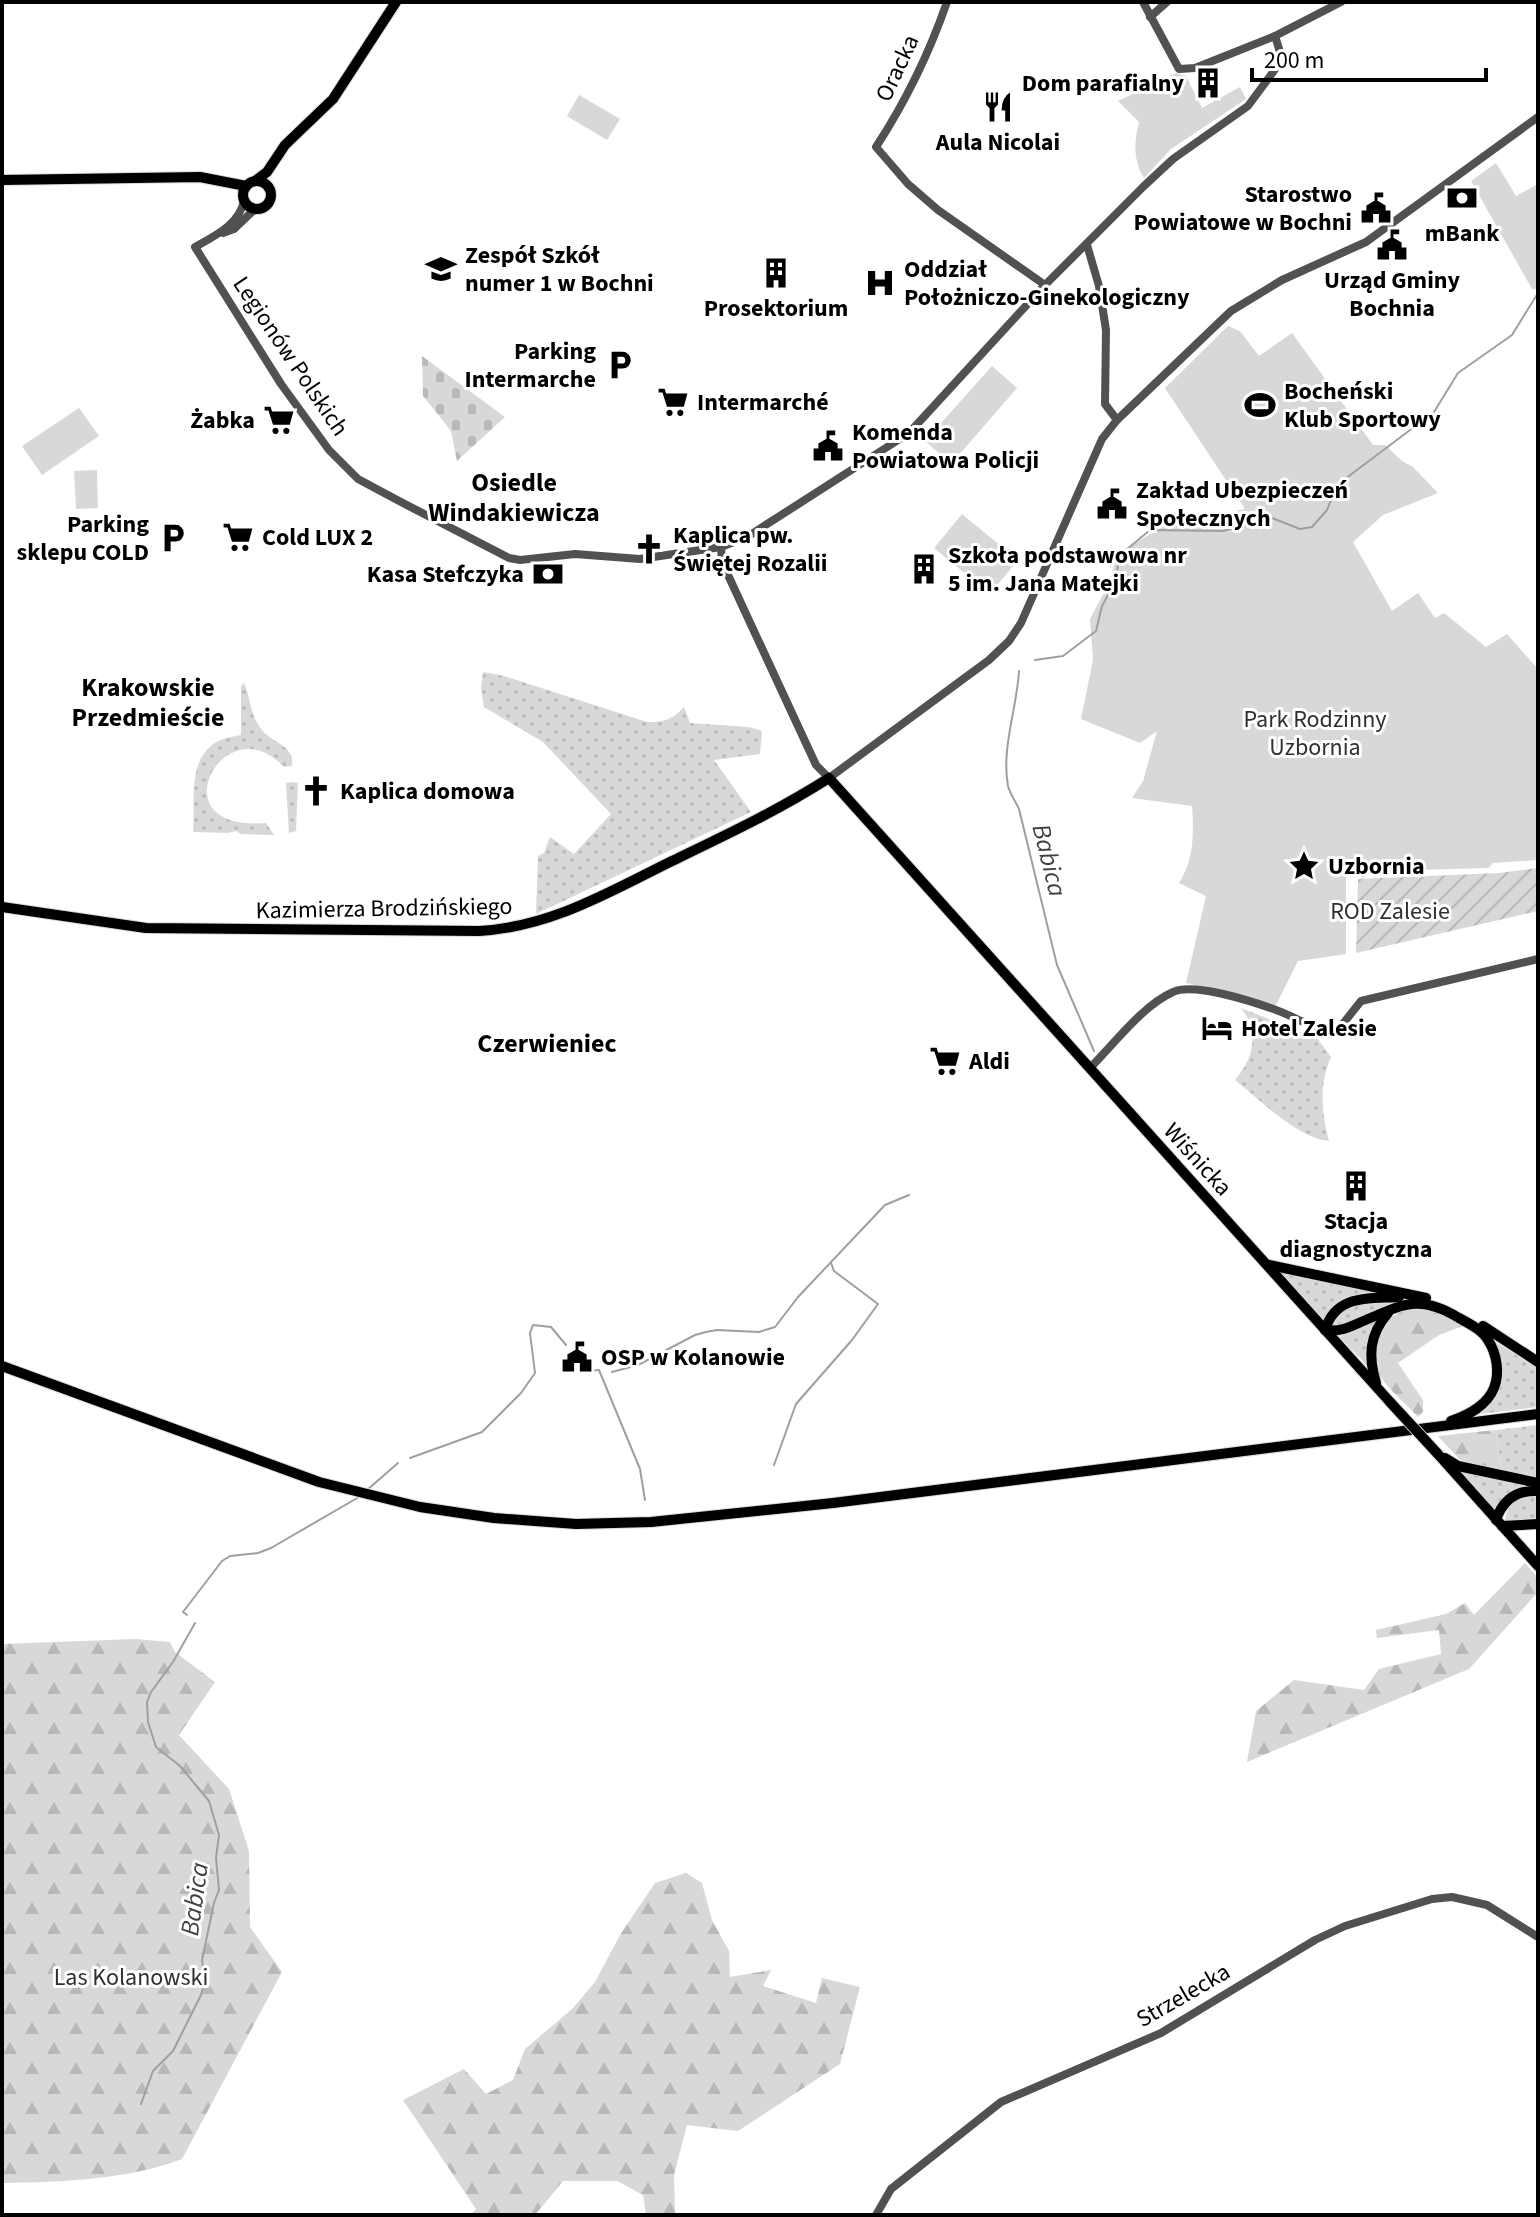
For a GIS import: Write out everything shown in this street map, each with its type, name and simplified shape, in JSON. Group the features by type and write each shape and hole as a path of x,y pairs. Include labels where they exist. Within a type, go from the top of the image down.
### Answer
{"main road":[{"path":"247,191 267,172 285,145 342,88 396,2"},
{"path":"247,191 255,209 262,209 268,203 272,175 298,134"},
{"path":"2,180 212,179 247,191 266,184 270,190"},
{"name":"Kazimierza Brodzińskiego","path":"2,907 125,926 182,929 479,931 524,926 572,910 776,810 829,778"},
{"name":"Wiśnicka","path":"829,778 1538,1566"},
{"path":"1266,1264 1444,1303 1538,1362"},
{"path":"1416,1296 1351,1301 1335,1308 1325,1330 1344,1329 1416,1303 1442,1307 1479,1329 1491,1344 1497,1367 1494,1390 1477,1409 1435,1427"},
{"path":"1378,1389 1371,1358 1372,1339 1390,1310"},
{"path":"2,1366 256,1460 355,1492 450,1511 576,1524 651,1522 833,1503 1538,1414"},
{"path":"1437,1453 1458,1466 1538,1483"},
{"path":"1538,1491 1519,1492 1512,1496 1502,1507 1499,1523 1538,1524"}],"street":[{"name":"Oracka","path":"947,2 918,74 876,147 908,184 938,210 1045,285"},
{"path":"1143,2 1179,69 1195,68 1275,36 1341,2"},
{"path":"1150,17 1167,2"},
{"path":"1275,36 1280,52 1276,68 1248,106 1173,159 1045,285 909,433 747,537 721,547 722,562 793,718 816,765 829,778 989,660 1012,637 1028,610 1105,434 1214,324 1282,280 1366,242 1538,117"},
{"name":"Legionów Polskich","path":"247,191 239,215 215,236 195,247 281,384 311,427 346,468 366,483 509,558 529,560 575,554 640,559 721,547"},
{"path":"215,236 234,229 255,209"},
{"path":"1087,245 1099,286 1106,330 1105,404 1117,420"},
{"path":"1090,1068 1150,1008 1173,991 1190,988 1215,993 1277,1010 1320,1029 1334,1031 1361,1001 1538,959"},
{"name":"Strzelecka","path":"876,2215 891,2189 1001,2102 1161,2033 1315,1940 1345,1926 1421,1902 1452,1897 1487,1905 1538,1937"}],"green space":[{"path":"1176,73 1186,76 1202,108 1240,87 1246,99 1171,149 1144,178 1136,151 1139,122 1118,101"},
{"path":"579,95 620,119 607,140 567,116"},
{"path":"1496,163 1516,196 1538,184 1537,289 1532,289 1471,181"},
{"name":"Park Rodzinny Uzbornia","path":"1228,326 1240,331 1259,356 1292,333 1373,445 1385,445 1413,467 1438,493 1383,515 1353,542 1392,611 1418,593 1435,618 1444,613 1486,647 1507,634 1538,669 1538,860 1493,863 1488,868 1346,872 1346,954 1298,961 1276,1005 1186,983 1206,896 1179,883 1188,865 1192,846 1192,806 1132,798 1143,781 1157,731 1140,743 1081,719 1093,660 1090,619 1108,585 1118,553 1169,523 1245,509 1165,388"},
{"path":"422,356 505,417 457,461 451,431 423,396"},
{"path":"992,366 1017,388 951,464 925,441"},
{"path":"79,408 99,436 42,475 22,446"},
{"path":"97,470 98,508 76,509 74,471"},
{"path":"962,514 1018,560 990,594 934,548"},
{"path":"483,672 647,722 667,719 684,707 690,723 749,727 762,731 760,754 714,760 751,812 536,914 538,856 544,853 550,837 574,854 611,814 543,742 484,707 481,689"},
{"path":"244,683 258,725 287,749 292,766 284,767 262,751 241,750 223,759 211,774 207,792 213,809 232,821 266,823 274,835 241,834 236,831 193,832 194,786 199,763 214,744 241,735 241,686"},
{"path":"286,783 298,783 296,831 289,833"},
{"name":"ROD Zalesie","path":"1538,868 1538,911 1356,953 1358,879 1499,873"},
{"path":"1241,1008 1317,1038 1331,1057 1324,1078 1322,1099 1329,1141 1317,1139 1292,1126 1235,1080 1247,1063 1252,1045 1251,1026"},
{"path":"1282,1274 1388,1295 1343,1302 1324,1320"},
{"path":"1400,1302 1349,1325 1331,1328 1341,1311 1349,1307"},
{"path":"1420,1308 1434,1309 1463,1326 1439,1335 1398,1363 1423,1400 1423,1412 1418,1417 1380,1376 1375,1353 1382,1330 1391,1318"},
{"path":"1381,1318 1368,1364 1366,1364 1339,1337"},
{"path":"1497,1343 1538,1368 1538,1407 1480,1414 1496,1396"},
{"path":"1538,1425 1538,1479 1503,1472 1495,1430"},
{"path":"1495,1430 1503,1472 1460,1460 1438,1436"},
{"path":"1459,1471 1538,1486 1514,1490 1494,1509"},
{"path":"1523,1496 1538,1496 1538,1520 1505,1522 1510,1506"},
{"path":"1525,1563 1538,1578 1538,1592 1469,1669 1247,1762 1256,1711 1294,1680 1364,1690 1379,1669 1441,1654 1439,1630 1377,1638 1376,1630 1446,1614 1465,1603 1474,1615"},
{"name":"Las Kolanowski","path":"135,1639 170,1642 175,1652 215,1682 179,1735 229,1789 249,1851 250,1927 282,1972 182,2159 116,2176 2,2183 2,1644"},
{"path":"686,1873 702,1883 712,1920 729,1951 730,1977 771,1970 763,1986 816,2003 822,1978 860,1987 840,2064 738,2131 687,2125 674,2175 675,2215 646,2215 643,2195 617,2181 563,2181 535,2215 470,2215 476,2209 403,2100 464,2069 486,2094 513,2080 525,2049 572,2009 595,1982 620,1935 655,1883"}],"waterway":[{"name":"Babica","path":"1035,660 1063,656 1096,631 1102,606 1115,582 1120,555 1150,530 1223,531 1272,518 1300,529 1312,527 1327,510 1337,485 1434,412 1458,373 1512,335 1538,293"},
{"name":"Babica","path":"1019,671 1006,758 1008,786 1019,809 1057,965 1094,1051"},
{"name":"Babica","path":"612,1372 638,1365 695,1335 717,1330 759,1332 775,1327 798,1297 885,1205 909,1195"},
{"path":"774,1465 796,1404 852,1340 878,1304 834,1271 831,1263"},
{"name":"Babica","path":"410,1458 482,1432 521,1393 535,1373 530,1333 533,1325 551,1327 566,1345"},
{"path":"578,1372 599,1370 640,1469 645,1500"},
{"name":"Babica","path":"367,1490 398,1463"},
{"name":"Babica","path":"187,1615 183,1612 222,1561 230,1556 258,1553 271,1548 359,1497"},
{"name":"Babica","path":"141,2104 153,2071 173,2051 201,1995 205,1981 202,1960 219,1890 216,1858 219,1835 209,1801 180,1766 156,1747 148,1722 147,1702 151,1692 173,1662 195,1623"}],"place":[{"name":"Dom parafialny","path":"1208,83"},
{"name":"Aula Nicolai","path":"998,107"},
{"name":"mBank","path":"1462,198"},
{"name":"Starostwo Powiatowe w Bochni","path":"1376,208"},
{"name":"Urząd Gminy Bochnia","path":"1392,245"},
{"name":"Zespół Szkół numer 1 w Bochni","path":"441,269"},
{"name":"Prosektorium","path":"776,273"},
{"name":"Oddział Położniczo-Ginekologiczny","path":"880,283"},
{"name":"Parking Intermarche","path":"620,365"},
{"name":"Intermarché","path":"673,402"},
{"name":"Bocheński Klub Sportowy","path":"1260,405"},
{"name":"Żabka","path":"279,420"},
{"name":"Komenda Powiatowa Policji","path":"828,446"},
{"name":"Zakład Ubezpieczeń Społecznych","path":"1112,504"},
{"name":"Cold LUX 2","path":"238,537"},
{"name":"Parking sklepu COLD","path":"173,538"},
{"name":"Kaplica pw. Świętej Rozalii","path":"649,549"},
{"name":"Szkoła podstawowa nr 5 im. Jana Matejki","path":"924,569"},
{"name":"Kasa Stefczyka","path":"548,574"},
{"name":"Kaplica domowa","path":"316,791"},
{"name":"Uzbornia","path":"1304,866"},
{"name":"Hotel Zalesie","path":"1217,1028"},
{"name":"Aldi","path":"945,1061"},
{"name":"Stacja diagnostyczna","path":"1356,1186"},
{"name":"OSP w Kolanowie","path":"577,1357"}],"district":[{"name":"Osiedle Windakiewicza","path":"514,497"},
{"name":"Krakowskie Przedmieście","path":"148,702"},
{"name":"Czerwieniec","path":"547,1043"}]}
